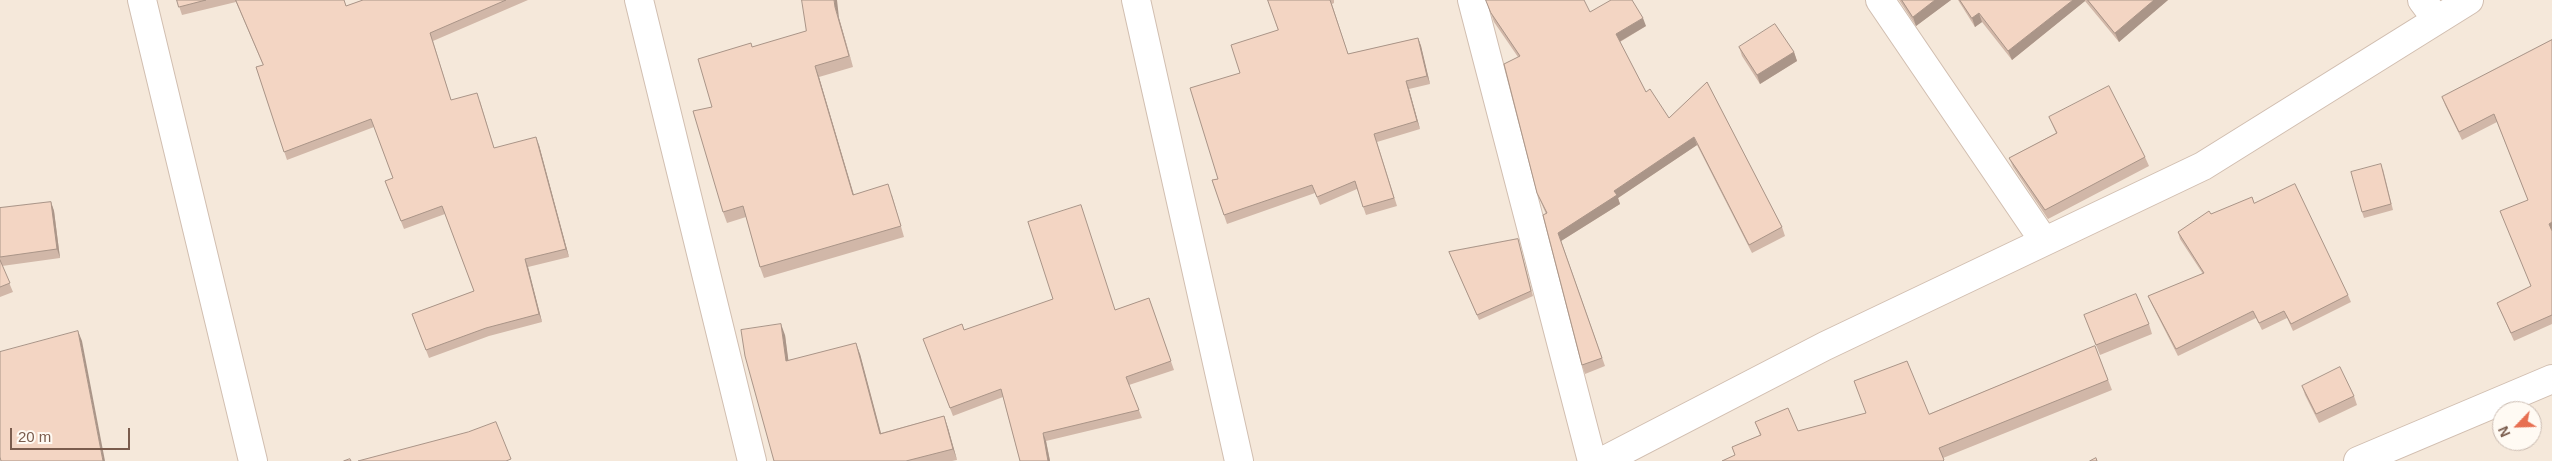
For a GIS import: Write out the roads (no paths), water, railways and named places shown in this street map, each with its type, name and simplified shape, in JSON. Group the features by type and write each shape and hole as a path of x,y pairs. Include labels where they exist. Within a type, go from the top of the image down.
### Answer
{"street":[{"path":"142,0 253,461"},
{"path":"639,0 752,461"},
{"path":"1136,0 1239,461"},
{"path":"1472,0 1592,461"},
{"path":"1880,0 2044,241"},
{"path":"1603,461 1824,346 2203,166 2429,10 2469,0"},
{"path":"2358,461 2552,379"}]}
